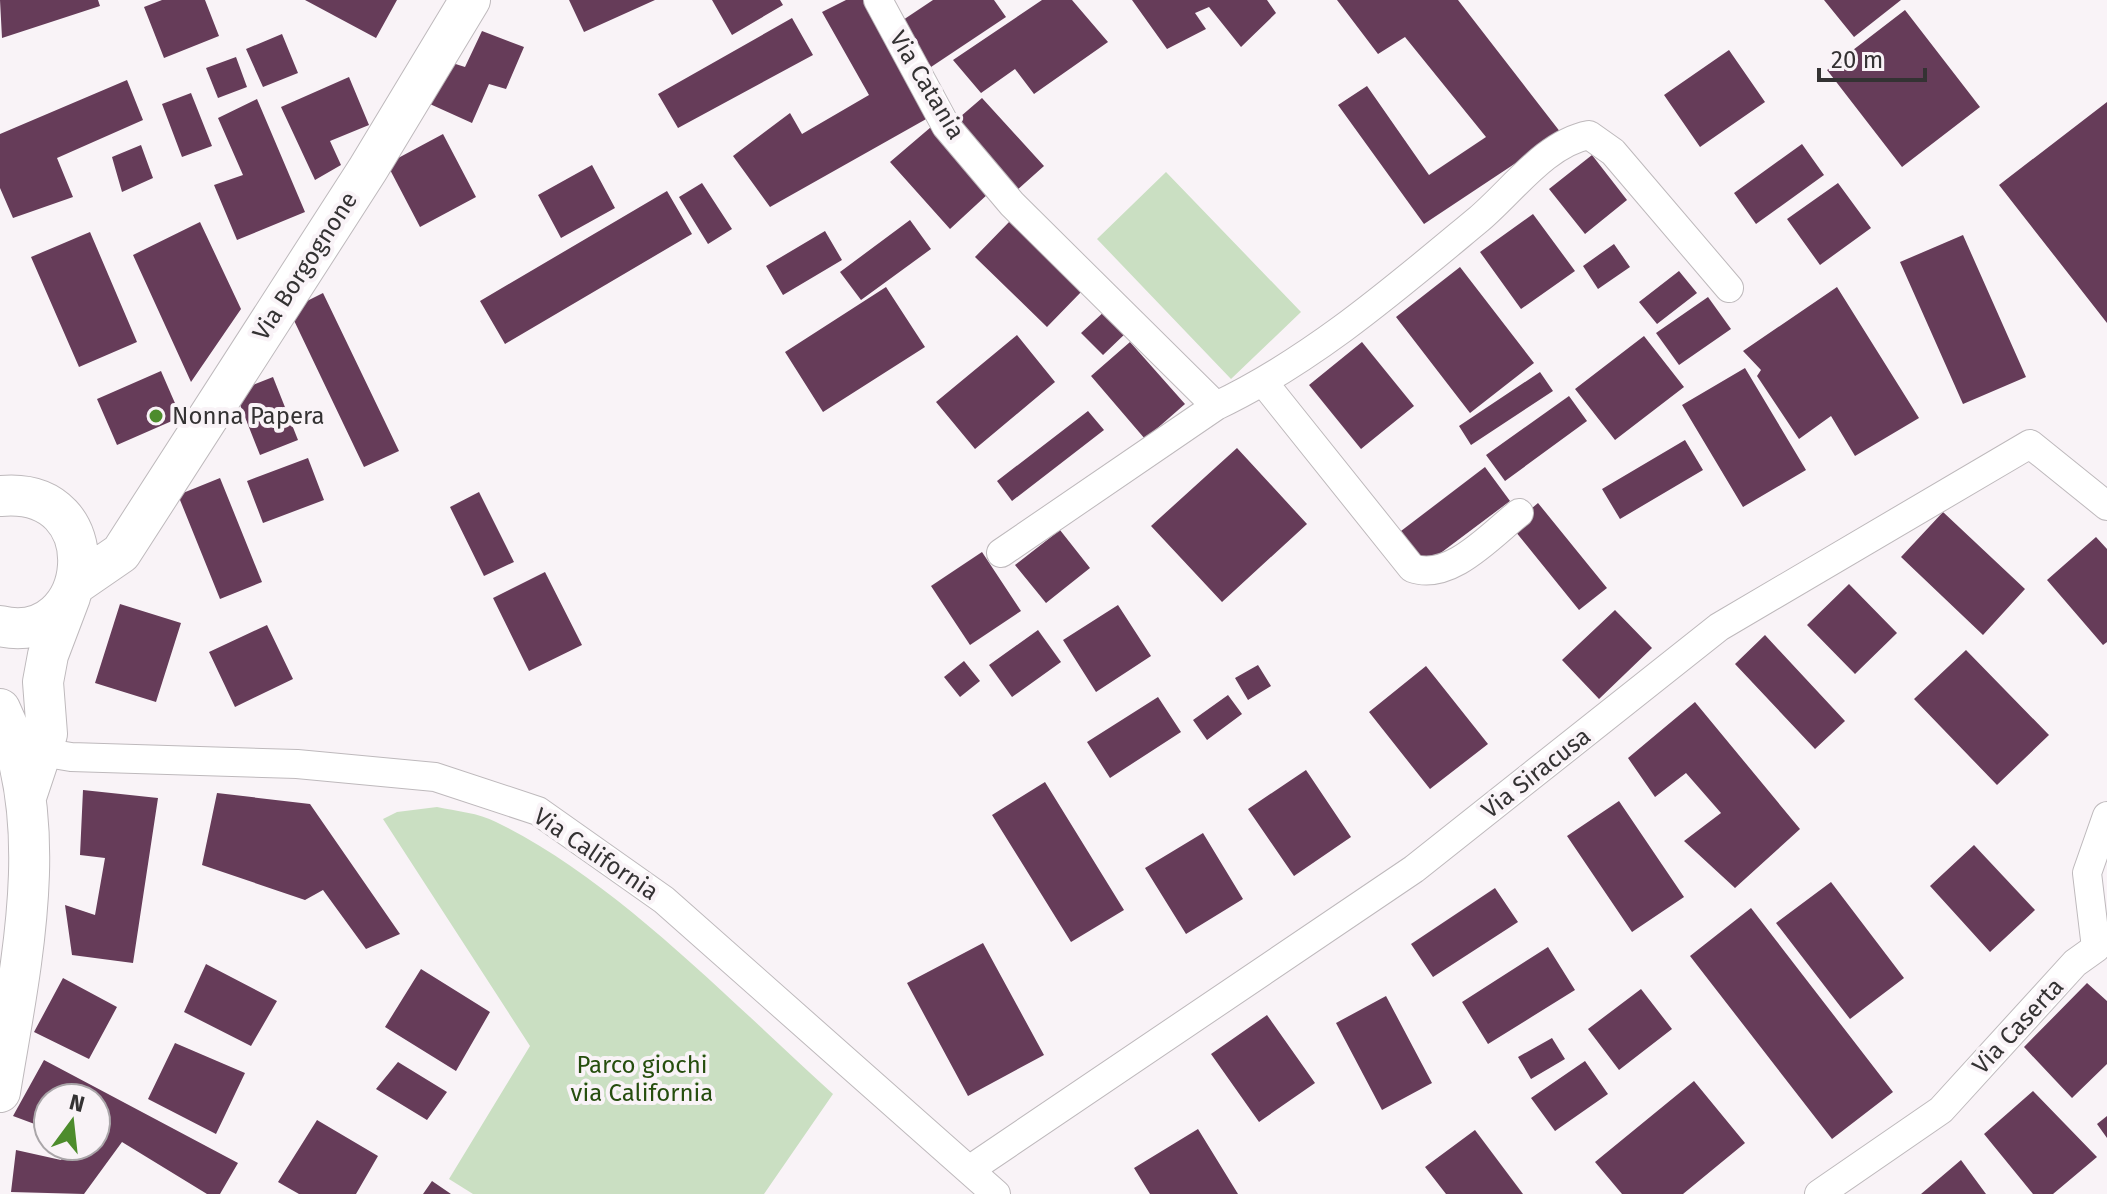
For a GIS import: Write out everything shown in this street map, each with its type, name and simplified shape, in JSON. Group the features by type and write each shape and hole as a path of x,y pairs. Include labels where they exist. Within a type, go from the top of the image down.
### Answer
{"street":[{"name":"Via Borgognone","path":"0,626 10,628 42,621 73,590 121,553 368,169 470,0"},
{"name":"Via Catania","path":"878,0 946,126 1012,204 1216,406"},
{"path":"1001,553 1216,406 1264,383 1357,316 1469,227 1568,139 1589,135 1613,152 1729,288"},
{"path":"1264,383 1412,568 1426,573 1444,570 1519,513"},
{"name":"Via Siracusa","path":"969,1170 1414,869 1719,627 2016,452 2030,444 2107,506"},
{"path":"0,496 30,497 51,507 79,531 136,530"},
{"path":"25,801 44,743 43,682 60,615 73,590 79,553 72,529 64,518"},
{"path":"4,718 44,743"},
{"path":"0,1092 28,898 25,801 4,718"},
{"name":"Via California","path":"44,743 90,757 297,764 435,777 538,811 664,900 996,1194"},
{"name":"Via Caserta","path":"1851,1184 1941,1110 2075,963 2102,949 2087,873 2107,816"},
{"path":"1819,1194 1851,1184"}],"green space":[{"path":"1166,172 1301,312 1231,379 1097,239"},
{"name":"Parco giochi via California","path":"437,807 475,814 496,822 541,846 585,876 672,946 833,1094 764,1194 473,1194 449,1179 530,1046 383,819 397,812"}],"building":[{"path":"0,0 98,0 100,6 2,38"},
{"path":"162,0 205,0 219,36 164,58 144,7"},
{"path":"305,0 397,0 376,38"},
{"path":"569,0 655,0 584,32"},
{"path":"712,0 780,0 783,5 732,35"},
{"path":"846,0 865,0 928,118 770,207 733,156 790,113 802,134 869,95 822,12"},
{"path":"933,0 994,0 1006,17 928,69 897,24"},
{"path":"1042,0 1072,0 1108,42 1034,94 1015,69 981,93 953,60"},
{"path":"1132,0 1267,0 1276,13 1241,47 1209,7 1195,13 1206,29 1167,49"},
{"path":"1337,0 1458,0 1561,133 1424,224 1338,105 1367,86 1429,175 1486,137 1405,37 1378,54"},
{"path":"1824,0 1901,0 1854,37"},
{"path":"1905,10 1980,107 1902,167 1827,70"},
{"path":"792,18 813,55 678,128 658,94"},
{"path":"482,31 524,47 506,89 489,84 472,123 421,100 443,60 465,67"},
{"path":"282,34 298,73 263,87 246,49"},
{"path":"1729,50 1765,102 1700,147 1664,95"},
{"path":"236,57 247,87 218,98 206,68"},
{"path":"349,77 369,125 330,141 341,165 315,180 281,107"},
{"path":"127,80 143,120 57,158 73,197 13,218 0,188 0,134"},
{"path":"191,93 212,146 182,157 162,104"},
{"path":"982,98 1044,166 1015,192 953,123"},
{"path":"257,99 305,212 237,240 214,185 243,175 218,118"},
{"path":"2107,102 2107,323 1999,185"},
{"path":"931,127 989,193 950,229 890,162"},
{"path":"443,134 476,197 420,227 387,164"},
{"path":"1802,144 1824,175 1756,224 1734,193"},
{"path":"141,145 153,178 122,192 112,157"},
{"path":"1592,155 1627,200 1585,234 1549,189"},
{"path":"592,165 615,208 561,238 538,195"},
{"path":"702,183 732,229 708,244 679,197"},
{"path":"1838,183 1871,228 1820,265 1787,219"},
{"path":"667,191 692,234 505,344 480,301"},
{"path":"1533,214 1575,271 1521,309 1480,252"},
{"path":"910,220 931,249 861,300 840,272"},
{"path":"1010,221 1082,291 1047,327 975,257"},
{"path":"200,222 241,309 191,382 133,255"},
{"path":"825,231 842,260 783,295 766,266"},
{"path":"90,232 137,342 79,367 31,257"},
{"path":"1963,235 2026,377 1963,404 1900,262"},
{"path":"1614,244 1630,267 1598,289 1583,266"},
{"path":"1460,267 1534,363 1470,413 1396,317"},
{"path":"1679,271 1697,293 1657,324 1639,302"},
{"path":"886,287 925,347 823,412 785,352"},
{"path":"1837,287 1919,418 1855,456 1831,416 1799,439 1757,376 1761,370 1743,351"},
{"path":"323,293 399,451 364,467 289,310"},
{"path":"1708,297 1731,329 1679,365 1656,333"},
{"path":"1107,309 1128,331 1103,355 1081,333"},
{"path":"1017,335 1055,382 975,449 936,402"},
{"path":"1644,336 1684,387 1615,440 1575,389"},
{"path":"1130,342 1185,404 1145,439 1091,376"},
{"path":"1362,342 1414,406 1361,449 1309,385"},
{"path":"1745,368 1806,470 1743,507 1682,405"},
{"path":"161,371 181,417 117,445 97,399"},
{"path":"1540,372 1553,391 1471,445 1459,426"},
{"path":"273,377 298,440 260,455 235,392"},
{"path":"1569,396 1587,421 1505,481 1486,455"},
{"path":"1088,411 1104,430 1012,501 997,481"},
{"path":"1685,440 1703,470 1620,519 1602,489"},
{"path":"1237,448 1307,524 1222,602 1151,526"},
{"path":"308,458 324,500 263,523 247,481"},
{"path":"1485,467 1510,501 1426,564 1401,531"},
{"path":"220,478 262,582 220,599 178,495"},
{"path":"479,492 514,562 484,576 450,507"},
{"path":"1538,503 1607,588 1579,610 1511,526"},
{"path":"1943,512 2025,589 1983,635 1901,557"},
{"path":"1060,530 1090,568 1046,603 1015,565"},
{"path":"2096,537 2107,549 2107,642 2103,645 2047,580"},
{"path":"982,552 1021,611 970,645 931,586"},
{"path":"545,572 582,645 529,671 493,598"},
{"path":"1849,584 1897,633 1855,674 1807,625"},
{"path":"120,604 181,623 156,702 95,683"},
{"path":"1118,605 1151,656 1096,692 1063,640"},
{"path":"1615,610 1652,648 1599,699 1562,660"},
{"path":"267,625 293,679 235,707 209,652"},
{"path":"1038,630 1061,662 1012,697 989,665"},
{"path":"1765,635 1845,721 1815,749 1735,664"},
{"path":"1966,650 2049,735 1997,785 1914,699"},
{"path":"964,661 980,681 960,697 944,677"},
{"path":"1258,665 1271,686 1248,700 1235,678"},
{"path":"1426,666 1488,744 1430,789 1369,712"},
{"path":"1228,695 1242,714 1207,740 1193,720"},
{"path":"1158,697 1181,732 1110,778 1087,742"},
{"path":"1695,702 1800,829 1735,888 1684,841 1721,813 1686,773 1655,797 1628,758"},
{"path":"1306,770 1351,837 1294,876 1248,809"},
{"path":"1045,782 1124,910 1071,942 992,815"},
{"path":"83,790 158,798 133,963 72,955 65,905 95,915 105,858 80,855"},
{"path":"217,793 310,804 400,934 366,949 323,890 305,900 202,865"},
{"path":"1619,801 1684,897 1632,932 1567,836"},
{"path":"1203,833 1243,899 1186,934 1145,868"},
{"path":"1974,845 2035,910 1990,952 1930,886"},
{"path":"1831,882 1904,978 1850,1019 1776,923"},
{"path":"1495,888 1518,922 1433,977 1411,944"},
{"path":"1751,908 1893,1092 1832,1139 1690,956"},
{"path":"983,943 1044,1055 968,1096 907,983"},
{"path":"1548,947 1575,990 1488,1044 1462,1002"},
{"path":"206,964 277,1001 251,1046 184,1012"},
{"path":"421,969 490,1012 456,1071 385,1027"},
{"path":"63,978 117,1007 89,1059 34,1032"},
{"path":"2087,983 2107,1001 2107,1064 2072,1098 2024,1047"},
{"path":"1641,989 1672,1029 1619,1070 1588,1029"},
{"path":"1386,996 1432,1083 1382,1110 1336,1023"},
{"path":"1267,1015 1315,1083 1259,1122 1211,1054"},
{"path":"1552,1038 1565,1059 1531,1079 1518,1057"},
{"path":"175,1043 245,1073 216,1134 148,1099"},
{"path":"44,1060 85,1082 32,1082 32,1123 13,1116"},
{"path":"1585,1061 1608,1094 1555,1131 1531,1098"},
{"path":"398,1062 447,1092 427,1120 376,1089"},
{"path":"1694,1081 1745,1143 1683,1194 1622,1194 1595,1162"},
{"path":"2033,1091 2097,1157 2053,1194 2033,1194 1984,1134"},
{"path":"112,1096 238,1163 220,1194 207,1194 122,1142 112,1156"},
{"path":"2107,1116 2107,1138 2097,1124"},
{"path":"317,1120 378,1156 356,1194 299,1194 278,1182"},
{"path":"1198,1129 1238,1194 1150,1194 1134,1168"},
{"path":"1475,1130 1523,1194 1446,1194 1425,1167"},
{"path":"16,1150 32,1154 32,1162 107,1162 84,1194 11,1192"},
{"path":"1961,1160 1986,1194 1921,1194"},
{"path":"432,1181 451,1194 423,1194"}],"place":[{"name":"Nonna Papera","path":"156,416"}]}
